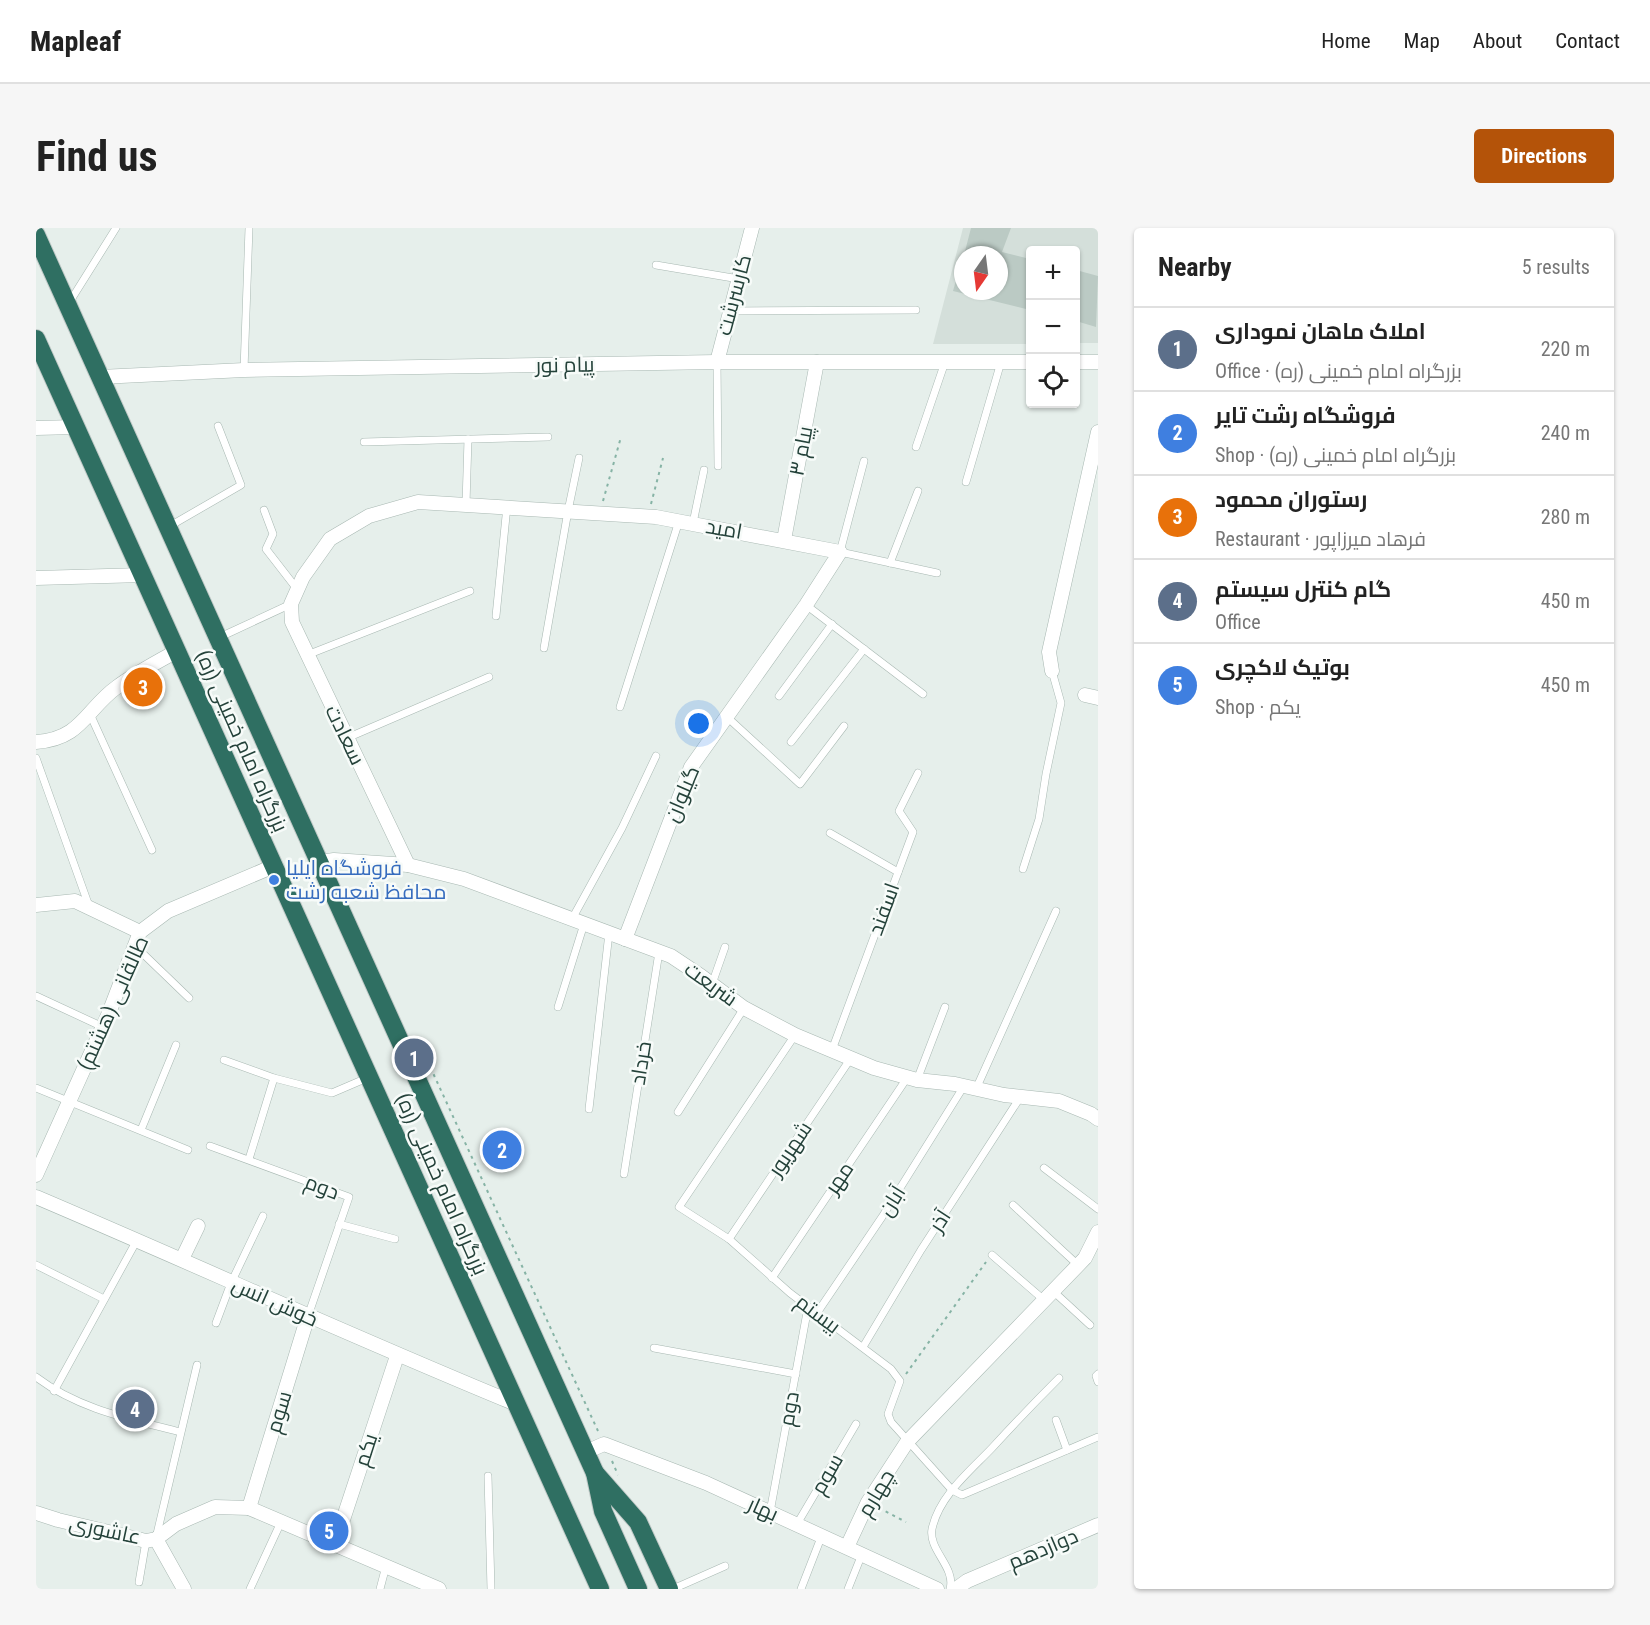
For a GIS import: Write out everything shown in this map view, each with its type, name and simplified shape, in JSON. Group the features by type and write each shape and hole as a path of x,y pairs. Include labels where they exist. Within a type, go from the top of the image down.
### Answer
{"highway":[{"name":"بزرگراه امام خمینی (ره)","path":"36,235 586,1452 595,1473 602,1508 638,1589"},
{"name":"بزرگراه امام خمینی (ره)","path":"36,339 600,1589"},
{"name":"بزرگراه امام خمینی (ره)","path":"595,1473 640,1525 671,1589"}],"street":[{"name":"کارسرشت","path":"717,362 752,228"},
{"name":"پیام نور","path":"100,377 244,370 717,362 1026,362"},
{"name":"پیام ۳","path":"784,540 817,362"},
{"path":"1080,362 1098,362"},
{"path":"36,428 76,427"},
{"path":"1052,671 1049,652 1098,432"},
{"name":"امید","path":"291,604 303,577 330,539 369,516 418,502 648,516 840,552"},
{"name":"گیلوان","path":"625,939 692,767 807,605 840,552"},
{"path":"36,578 143,576"},
{"name":"سعادت","path":"291,604 292,622 307,656 408,864"},
{"path":"36,742 47,741 71,732 116,688 177,651"},
{"name":"شریعت","path":"320,862 334,860 408,864 464,879 671,956 744,1008 795,1035 874,1068 912,1079 1059,1101 1098,1119"},
{"name":"طالقانی (هشتم)","path":"36,1175 103,1027 140,932 168,911 274,866"},
{"path":"36,905 75,901 140,932"},
{"name":"خوش انس","path":"36,1197 182,1259 397,1356 516,1404"},
{"path":"182,1259 198,1226"},
{"path":"908,1442 1085,1258 1098,1232"},
{"name":"سوم","path":"249,1508 308,1316"},
{"name":"یکم","path":"335,1544 397,1356"},
{"name":"چهارم","path":"847,1546 868,1502 908,1442"},
{"name":"بهار","path":"586,1452 604,1444 706,1483 937,1589"},
{"name":"عاشوری","path":"36,1513 151,1540 176,1524 215,1507 249,1508 439,1589"},
{"name":"دوازدهم","path":"956,1589 967,1581 1095,1531"},
{"path":"151,1540 184,1589"}],"lane":[{"path":"68,306 116,228"},
{"path":"244,370 249,228"},
{"path":"656,265 739,279"},
{"path":"730,311 916,310"},
{"path":"717,362 718,466"},
{"path":"916,447 945,362"},
{"path":"966,482 1001,362"},
{"path":"168,527 241,485 218,426"},
{"path":"364,442 548,437"},
{"path":"466,504 468,439"},
{"path":"544,648 579,458"},
{"path":"840,552 864,461"},
{"path":"620,707 704,470"},
{"path":"890,563 918,491"},
{"path":"496,616 507,506"},
{"path":"264,510 273,534 266,549 297,589"},
{"name":"امید","path":"840,552 938,573"},
{"path":"307,656 470,591"},
{"path":"218,638 291,604"},
{"path":"807,605 923,694"},
{"path":"779,696 832,624"},
{"path":"791,742 864,650"},
{"path":"1023,869 1039,819 1061,703 1052,671"},
{"path":"347,738 489,677"},
{"path":"90,714 152,850"},
{"path":"727,717 800,784 844,726"},
{"path":"558,1007 578,922 656,756"},
{"path":"36,758 90,908"},
{"name":"اسفند","path":"832,1050 913,832 898,811 918,773"},
{"path":"830,833 898,872"},
{"name":"آبان","path":"817,1313 970,1087 1056,911"},
{"path":"589,1109 609,933"},
{"path":"135,946 189,998"},
{"path":"712,984 725,947"},
{"name":"خرداد","path":"624,1174 659,952"},
{"path":"36,996 103,1027"},
{"name":"مهر","path":"772,1278 912,1079 945,1007"},
{"path":"678,1112 744,1008"},
{"name":"بیستم","path":"795,1035 679,1207 729,1239 808,1307 891,1368 900,1381"},
{"path":"141,1130 176,1045"},
{"name":"شهریور","path":"729,1239 851,1058"},
{"path":"224,1060 274,1078 332,1093 369,1077"},
{"path":"249,1159 274,1078"},
{"path":"36,1088 188,1150"},
{"name":"آذر","path":"863,1347 921,1250 1021,1096"},
{"name":"دوم","path":"210,1146 349,1197 308,1316"},
{"path":"1044,1168 1098,1209"},
{"path":"1013,1205 1078,1265"},
{"path":"216,1323 231,1282 263,1216"},
{"path":"339,1224 395,1239"},
{"path":"54,1391 137,1240"},
{"path":"992,1255 1090,1325"},
{"path":"36,1265 104,1299"},
{"name":"دوم","path":"770,1512 808,1307"},
{"path":"654,1348 796,1374"},
{"path":"139,1582 196,1365"},
{"path":"1098,1374 1096,1376 1098,1382"},
{"path":"36,1377 54,1391 105,1412 180,1432"},
{"path":"950,1589 947,1569 933,1543 932,1530 943,1503 952,1490 1059,1378"},
{"path":"900,1381 888,1414 891,1422 952,1490 962,1495 1098,1437"},
{"path":"1056,1420 1066,1450"},
{"name":"سوم","path":"797,1524 856,1424"},
{"path":"488,1476 491,1589"},
{"path":"250,1589 281,1522"},
{"path":"801,1589 822,1535"},
{"path":"848,1589 862,1554"},
{"path":"380,1589 386,1566"},
{"path":"671,1589 724,1566"}],"path":[{"path":"600,513 621,437"},
{"path":"648,516 663,458"},
{"path":"900,1381 917,1361 992,1255"},
{"path":"868,1502 906,1522"}],"shaded area":[{"path":"963,228 1098,228 1098,343 1080,343 1080,246 1026,246 1026,344 933,344 954,263 954,300 1008,300 1008,246 958,246"}],"building":[{"path":"971,228 1011,228 1004,246 966,246"},
{"path":"1008,254 1026,258 1026,309 989,300 1008,300"},
{"path":"1080,271 1098,276 1096,327 1080,322"}],"place":[{"name":"رستوران محمود","path":"143,687"},
{"name":"فروشگاه ایلیا محافظ شعبه رشت","path":"274,880"},
{"name":"املاک ماهان نموداری","path":"414,1058"},
{"name":"فروشگاه رشت تاير","path":"502,1150"},
{"name":"گام کنترل سیستم","path":"135,1409"},
{"name":"بوتیک لاکچری","path":"329,1531"}]}
